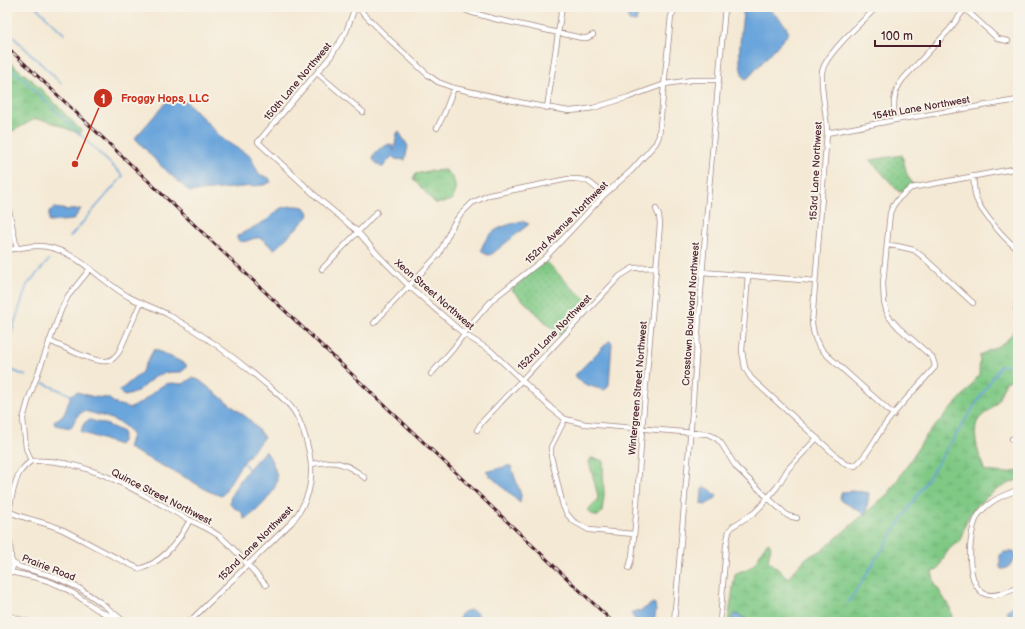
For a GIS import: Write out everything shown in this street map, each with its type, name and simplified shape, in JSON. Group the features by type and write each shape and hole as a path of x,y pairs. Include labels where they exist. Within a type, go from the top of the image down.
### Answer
{"street":[{"name":"150th Lane Northwest","path":"258,142 317,73 340,43 356,7"},
{"path":"356,7 428,75 438,82 454,88 547,108 569,111 593,108 665,84 692,80 719,80"},
{"path":"458,7 495,19 582,38 587,38 593,35"},
{"path":"547,108 562,7"},
{"name":"Crosstown Boulevard Northwest","path":"674,622 725,7"},
{"name":"153rd Lane Northwest","path":"877,7 827,60 822,71 822,84 827,118 827,133 812,323 813,334 817,345 894,415"},
{"path":"665,84 671,16 676,8"},
{"path":"895,120 893,106 894,94 898,86 950,29 964,8 998,39 1008,41"},
{"path":"317,73 363,112"},
{"name":"152nd Avenue Northwest","path":"431,374 493,299 545,258 604,195 632,170 656,143 659,136 665,84"},
{"path":"437,128 454,88"},
{"name":"154th Lane Northwest","path":"827,133 895,120 1018,100"},
{"name":"Xeon Street Northwest","path":"258,142 319,199 358,231 379,256 409,286 464,334 491,351 551,408 565,419 579,424 642,430 703,433 716,438 724,447 736,467 788,516 797,518"},
{"path":"748,275 742,351 745,368 751,378 845,464 855,466 872,447 883,426 935,367 932,357 899,328 888,316 885,307 883,283 890,213 899,198 911,188 1018,168"},
{"path":"973,176 976,199 1009,243 1018,249"},
{"path":"374,323 439,254 452,225 472,203 478,199 489,195 568,179 582,178 591,183 604,195"},
{"path":"7,201 17,249"},
{"name":"Wintergreen Street Northwest","path":"629,568 632,557 636,516 660,224 656,209"},
{"path":"322,269 377,212"},
{"path":"887,245 914,250 973,303"},
{"name":"152nd Lane Northwest","path":"7,250 36,246 52,248 65,252 90,269 108,284 131,298 166,314 218,346 284,398 294,411 302,426 311,464 310,485 307,498 300,511 292,522 189,622"},
{"name":"152nd Lane Northwest","path":"477,430 482,422 620,276 632,268 656,267"},
{"path":"10,559 10,543 7,538 7,529 15,484 20,472 31,460 26,448 23,419 29,398 61,310 68,296 90,269"},
{"path":"702,272 815,281"},
{"path":"49,341 85,356 100,361 108,361 115,358 119,352 141,302"},
{"path":"565,419 551,447 551,456 563,506 567,514 573,521 589,530 634,534"},
{"path":"1012,439 1018,436"},
{"path":"720,622 726,546 729,531 733,526 754,513 777,487 788,469 817,438"},
{"name":"Quince Street Northwest","path":"31,460 45,460 72,465 120,482 219,536 266,585"},
{"path":"311,464 330,461 356,470 365,478"},
{"path":"1018,490 1003,495 988,504 979,514 974,522 972,532 970,562 974,583 979,590 985,594 991,595 1018,588"},
{"path":"10,512 44,522 140,569 151,566 176,543 190,520"},
{"name":"Prairie Road","path":"9,573 13,568 10,559"},
{"name":"Prairie Road","path":"10,559 20,567 53,576 79,588 107,607 117,617 125,622"},
{"name":"Prairie Road","path":"9,573 46,579 68,590 111,617 117,617"},
{"path":"7,615 28,622"}],"green space":[{"path":"7,60 33,81 81,130 80,134 48,121 35,119 7,134"},
{"path":"902,155 907,174 913,185 899,192 870,160"},
{"path":"445,170 455,183 453,199 444,203 435,203 413,179 416,174 428,171"},
{"path":"546,261 571,287 591,303 560,336 511,289"},
{"path":"1018,295 1018,377 1006,382 998,400 991,409 979,419 976,424 975,431 977,445 985,471 1005,473 1018,471 1018,480 999,488 976,507 968,518 960,541 952,546 944,557 938,570 932,572 935,584 950,608 953,622 728,622 735,574 748,569 753,565 766,544 769,542 771,547 768,560 788,578 806,558 822,550 889,493 926,436 969,389 979,375 980,355 1001,344 1012,334 1017,321 1014,301"},
{"path":"591,458 603,461 604,496 602,512 598,516 594,516 587,510 597,501 598,496 589,462"}],"water":[{"path":"624,7 638,7 636,22 629,21"},
{"path":"744,7 767,7 783,22 789,33 748,78 745,79 740,66 741,33"},
{"path":"178,97 189,104 224,140 250,156 259,174 269,178 271,182 264,185 190,192 159,164 135,138 169,99"},
{"path":"399,132 408,146 405,160 395,159 392,156 383,167 381,167 373,160 373,157 378,150 389,144 393,146 394,151 397,133"},
{"path":"299,206 306,209 309,214 308,217 275,249 259,238 243,242 237,239 237,236 267,220 281,208"},
{"path":"54,208 69,210 81,209 73,220 49,222 49,211"},
{"path":"522,221 529,224 492,254 488,255 481,250 484,243 492,233 503,227"},
{"path":"610,340 612,343 609,384 607,388 604,390 580,381 575,375"},
{"path":"154,349 186,364 186,368 181,372 159,375 130,395 124,396 119,391 141,373"},
{"path":"192,378 199,380 250,420 264,437 239,468 222,496 208,491 128,448 132,435 124,425 111,419 84,411 77,416 71,428 55,425 54,421 64,415 71,395 77,392 94,397 108,398 116,404 131,408 142,402 165,384 183,384"},
{"path":"90,420 108,425 123,432 120,444 119,445 81,432 86,421"},
{"path":"265,451 275,468 277,476 276,484 265,502 254,513 244,519 242,513 231,505 231,498 238,483"},
{"path":"511,466 521,495 520,503 486,472"},
{"path":"705,487 717,496 714,500 705,505 701,504 702,489"},
{"path":"855,491 869,493 866,515 842,501 840,498 842,492"},
{"path":"1004,552 1013,552 1018,555 1009,567 1001,569 1000,555"},
{"path":"653,603 655,604 656,611 654,622 640,622 633,617 632,612 642,610"},
{"path":"1018,605 1018,622 1014,622 1006,611 1013,606"},
{"path":"470,610 478,614 481,622 460,622 459,618 461,614"},
{"path":"736,614 751,622 731,622 732,617"}],"waterway":[{"path":"36,7 64,34"},
{"path":"7,31 61,83"},
{"path":"7,65 123,176 70,237"},
{"path":"7,346 27,285 49,260"},
{"path":"848,603 1000,366 1018,363"},
{"path":"7,368 26,376"},
{"path":"43,383 71,395"},
{"path":"243,462 249,470"}],"railway":[{"path":"7,47 613,622"}],"place":[{"name":"Froggy Hops, LLC","path":"75,164"}]}
